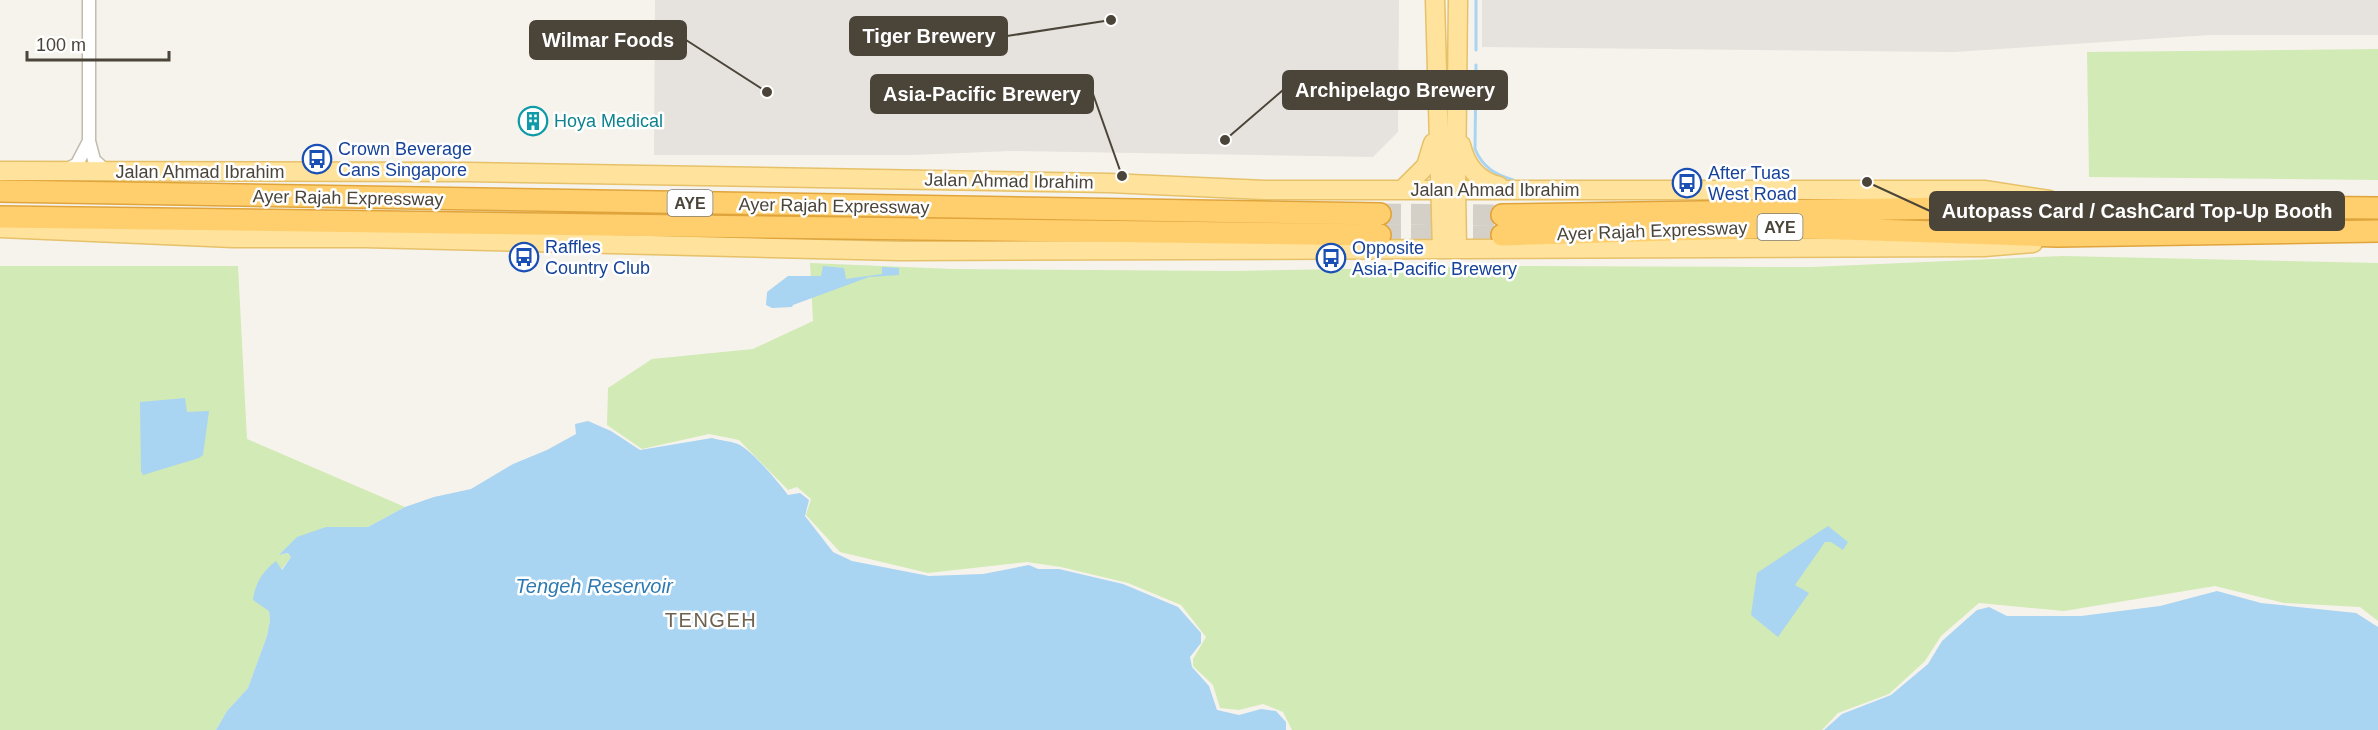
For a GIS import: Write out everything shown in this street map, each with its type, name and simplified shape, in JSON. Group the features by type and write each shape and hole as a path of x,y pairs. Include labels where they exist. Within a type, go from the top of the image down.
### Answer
{"highway":[{"name":"Ayer Rajah Expressway","path":"0,191 1380,214"},
{"name":"Ayer Rajah Expressway","path":"2378,208 2090,206 1502,225 1780,227 2057,236 2378,231"},
{"name":"Ayer Rajah Expressway","path":"0,217 1380,236"},
{"path":"2252,232 2378,240"}],"main road":[{"path":"1435,0 1437,125 1448,189 1450,249"},
{"path":"1448,189 1457,124 1458,0"},
{"path":"1457,124 1463,152 1474,173 1488,184 1509,189"},
{"path":"1402,190 1430,159 1437,125"},
{"name":"Jalan Ahmad Ibrahim","path":"0,171 459,172 1086,183 1265,190 1984,190 2090,206"},
{"path":"0,228 233,238 376,238 888,251 1984,247 2031,243 2057,236"}],"street":[{"path":"89,0 89,141 94,160 107,172"},
{"path":"65,171 77,164 89,141"}],"shaded area":[{"path":"655,0 1399,0 1398,132 1373,157 1010,151 912,155 654,155"},
{"path":"1482,0 2378,0 2378,35 2210,35 1954,52 1482,47"}],"green space":[{"path":"2378,49 2378,180 2089,177 2087,52"},
{"path":"2063,256 2378,263 2378,621 2360,607 2284,603 2215,586 2064,611 1979,603 1941,636 1925,661 1889,694 1838,713 1822,730 1292,730 1283,712 1263,704 1239,710 1220,708 1213,685 1193,666 1193,659 1206,637 1181,605 1128,583 1061,567 1027,562 928,573 840,552 806,515 811,499 797,487 788,490 739,440 709,434 642,449 607,425 608,388 652,359 753,349 813,321 810,263 952,269 1233,271 1520,266 1811,267"},
{"path":"0,266 238,266 247,439 405,507 368,527 326,527 280,555 288,553 291,557 281,570 269,610 267,636 248,688 227,711 216,730 0,730"}],"water":[{"path":"823,266 844,268 846,279 882,274 882,267 899,268 899,275 869,277 792,307 772,308 766,305 767,292 788,276 821,276"},
{"path":"185,398 187,412 209,411 203,455 143,475 141,471 140,402"},
{"name":"Tengeh Reservoir","path":"588,421 611,431 640,450 712,438 740,445 759,461 788,495 800,493 809,500 805,516 833,552 852,561 929,576 983,574 1029,565 1038,569 1059,569 1123,584 1178,607 1201,633 1201,643 1190,657 1192,667 1209,686 1217,710 1239,715 1261,709 1276,711 1286,722 1286,730 216,730 227,711 248,688 267,636 269,611 253,600 258,583 267,569 276,561 282,570 291,557 288,553 279,555 297,537 326,527 368,527 405,507 434,497 471,489 513,464 547,450 576,434 575,424"},
{"path":"1828,526 1848,542 1843,550 1831,542 1825,542 1795,585 1809,593 1778,637 1751,615 1757,573"},
{"path":"2217,591 2261,603 2356,613 2378,627 2378,730 1824,730 1842,714 1891,695 1928,664 1942,641 1977,610 1989,607 2007,616 2081,616 2160,606"}],"waterway":[{"path":"1476,0 1476,50"},
{"path":"1476,65 1475,149 1490,169 1513,180"}],"tunnel":[{"path":"1380,214 1502,215"},
{"path":"1380,235 1502,235"}],"place":[{"name":"Tiger Brewery","path":"1111,20"},
{"name":"Wilmar Foods","path":"767,92"},
{"name":"Hoya Medical","path":"533,121"},
{"name":"Archipelago Brewery","path":"1225,140"},
{"name":"Crown Beverage Cans Singapore","path":"317,159"},
{"name":"Asia-Pacific Brewery","path":"1122,176"},
{"name":"Autopass Card / CashCard Top-Up Booth","path":"1867,182"},
{"name":"After Tuas West Road","path":"1687,183"},
{"name":"Raffles Country Club","path":"524,257"},
{"name":"Opposite Asia-Pacific Brewery","path":"1331,258"}],"district":[{"name":"TENGEH","path":"711,620"}]}
